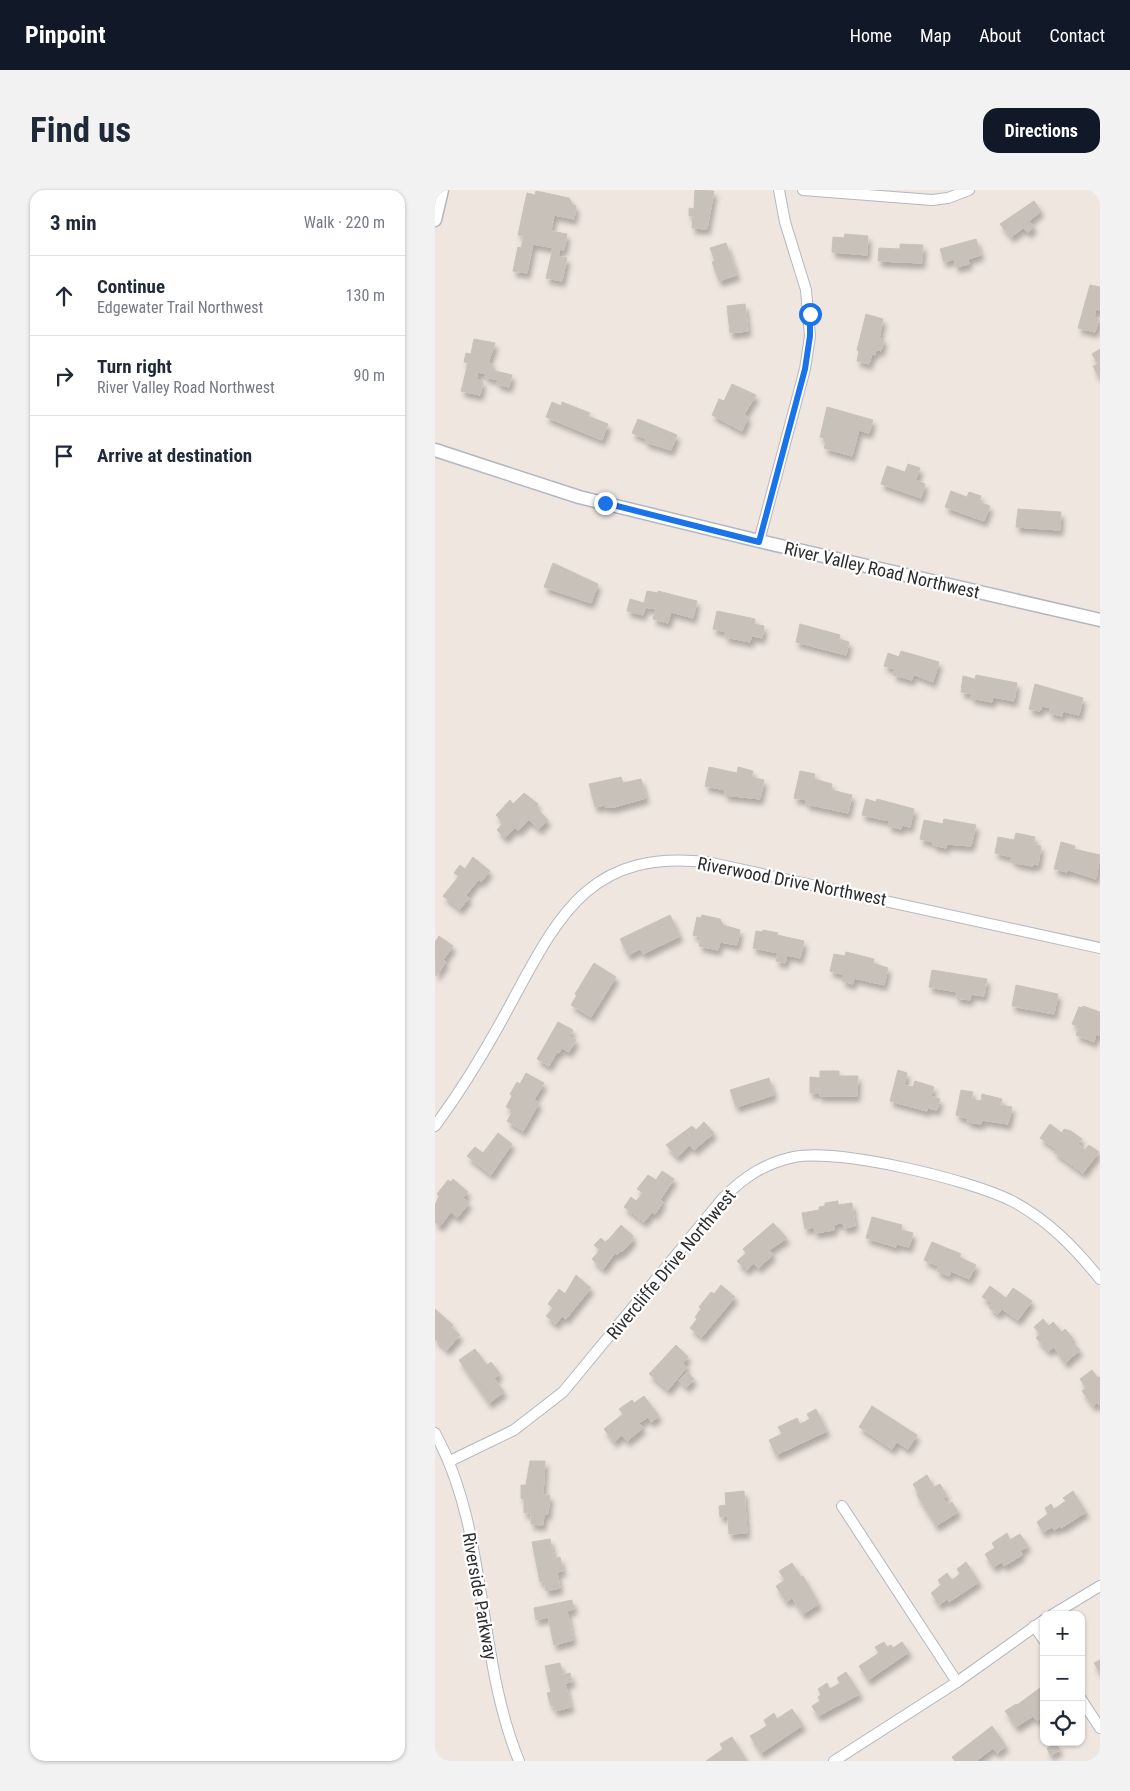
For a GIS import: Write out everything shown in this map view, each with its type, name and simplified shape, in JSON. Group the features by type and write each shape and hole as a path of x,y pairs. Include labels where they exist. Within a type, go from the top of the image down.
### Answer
{"street":[{"path":"435,220 442,190"},
{"path":"759,542 805,369 810,336 806,290 785,222 779,190"},
{"path":"803,190 932,200 948,198 969,190"},
{"name":"River Valley Road Northwest","path":"435,450 579,497 759,542 1100,620"},
{"name":"Riverwood Drive Northwest","path":"435,1126 488,1046 550,932 565,910 591,888 633,866 653,861 684,859 707,862 1100,948"},
{"name":"Rivercliffe Drive Northwest","path":"450,1461 515,1430 563,1392 723,1198 745,1178 776,1161 796,1156 817,1155 865,1161 975,1186 1013,1202 1044,1221 1065,1239 1100,1279"},
{"name":"Riverside Parkway","path":"435,1433 450,1461 463,1499 499,1700 519,1761"},
{"path":"841,1506 957,1682"},
{"path":"1059,1611 1100,1586"},
{"path":"834,1761 957,1682 1040,1622"},
{"path":"1034,1626 1040,1634"},
{"path":"1082,1701 1100,1728"}],"building":[{"path":"695,190 714,191 707,229 692,228 693,216 689,216 689,208 694,209"},
{"path":"536,191 569,198 573,205 576,206 574,219 554,215 551,231 567,234 564,250 560,249 558,256 567,258 562,281 546,278 553,248 533,244 527,273 513,271 518,247 521,248 524,236 518,235 527,193 535,195"},
{"path":"1034,201 1041,211 1029,221 1034,227 1028,233 1023,228 1011,237 1000,224"},
{"path":"845,234 868,236 867,255 832,252 833,237 844,238"},
{"path":"976,239 981,255 968,259 969,264 956,267 954,259 944,262 940,249"},
{"path":"726,243 737,275 719,281 712,262 715,261 710,248"},
{"path":"900,244 923,245 922,263 878,261 879,248 900,249"},
{"path":"1090,285 1100,287 1100,310 1096,309 1094,317 1099,318 1095,332 1078,328"},
{"path":"745,304 748,331 730,333 727,306"},
{"path":"866,314 883,319 879,338 884,339 881,351 876,349 875,355 872,354 869,364 857,361 859,351 857,350"},
{"path":"474,339 495,343 488,363 493,364 491,370 512,375 509,387 497,384 498,380 485,377 486,374 478,372 476,380 483,381 480,395 461,391 468,363 464,362 466,353 471,354"},
{"path":"1100,349 1100,375 1098,376 1093,366 1098,364 1092,354"},
{"path":"732,384 756,395 744,415 748,417 742,431 712,415 719,399 724,401"},
{"path":"552,402 561,406 562,402 590,413 588,416 608,424 602,440 546,417"},
{"path":"827,407 873,420 869,433 859,430 852,456 824,448 827,439 820,437"},
{"path":"638,419 677,435 671,450 645,442 646,439 632,433"},
{"path":"908,464 920,468 916,480 925,484 921,498 881,484 887,466 905,472"},
{"path":"951,491 967,497 969,492 981,496 979,502 990,506 984,521 945,507"},
{"path":"1018,509 1061,512 1060,530 1016,527"},
{"path":"553,563 598,584 591,603 544,587"},
{"path":"647,591 658,593 658,591 697,601 693,618 671,612 668,623 653,619 656,609 645,607 643,615 627,611 630,599 644,603"},
{"path":"717,611 755,619 754,624 764,626 762,638 752,636 750,642 725,637 726,632 713,629"},
{"path":"800,624 840,635 839,639 849,642 846,655 796,642"},
{"path":"901,651 939,662 933,682 913,674 912,680 893,675 895,669 884,666 888,653 899,657"},
{"path":"976,675 1017,683 1014,701 993,697 992,702 971,698 972,694 961,692 963,676 975,679"},
{"path":"1035,684 1083,698 1079,715 1063,711 1062,716 1049,713 1051,708 1042,706 1040,711 1029,709"},
{"path":"709,767 737,773 738,767 753,771 751,777 764,780 760,799 725,795 725,790 705,786"},
{"path":"800,771 815,774 814,779 832,784 831,790 852,795 848,813 806,804 807,800 794,798"},
{"path":"621,777 623,783 641,779 646,798 614,807 605,807 605,805 595,807 589,784"},
{"path":"524,793 538,804 535,807 548,820 539,829 529,820 518,831 515,828 505,838 497,830 503,823 496,815 510,800 513,804"},
{"path":"866,799 876,802 877,799 914,809 910,827 902,825 901,829 888,826 890,821 862,815"},
{"path":"944,819 976,825 971,846 947,844 946,848 920,839 924,820 943,824"},
{"path":"1016,833 1035,837 1033,845 1041,846 1038,865 1015,863 1015,861 1011,860 1012,857 995,853 998,837 1014,840"},
{"path":"1061,842 1075,846 1074,849 1100,855 1096,879 1068,870 1067,872 1054,869"},
{"path":"473,857 490,871 481,882 479,879 466,895 469,898 460,909 443,896 459,876 454,873 460,865 465,869"},
{"path":"670,915 680,936 643,954 640,949 628,955 620,939"},
{"path":"702,915 720,919 723,925 740,930 737,945 720,942 718,950 699,946 701,937 693,935 697,917 701,918"},
{"path":"763,930 804,941 800,958 787,955 785,963 776,961 778,953 753,948 756,931 762,932"},
{"path":"439,936 453,946 443,960 446,962 436,976 435,942"},
{"path":"846,952 874,959 873,963 888,968 884,985 854,978 853,984 842,981 844,975 830,971 834,954 845,956"},
{"path":"594,963 616,977 591,1017 571,1005 577,995 575,994"},
{"path":"932,970 987,979 984,996 971,994 970,1000 956,998 957,992 929,987"},
{"path":"1016,985 1058,994 1054,1014 1012,1006"},
{"path":"1083,1006 1100,1012 1100,1035 1096,1034 1094,1042 1076,1035 1079,1027 1072,1024 1079,1007 1082,1008"},
{"path":"558,1022 573,1030 569,1036 576,1040 569,1052 562,1048 559,1053 557,1052 549,1066 537,1059"},
{"path":"898,1070 907,1073 904,1085 913,1087 915,1081 934,1087 931,1096 940,1099 937,1110 928,1108 927,1111 890,1101"},
{"path":"820,1071 839,1071 839,1076 858,1076 857,1096 820,1096 820,1093 810,1093 810,1077 820,1078"},
{"path":"526,1073 544,1083 534,1100 539,1103 523,1131 507,1121 513,1111 506,1107 512,1096 510,1094 517,1082 520,1084"},
{"path":"769,1078 774,1095 736,1107 730,1090"},
{"path":"961,1090 973,1092 971,1099 981,1101 982,1094 1002,1099 1000,1105 1012,1107 1008,1124 982,1120 981,1124 968,1122 968,1119 956,1115"},
{"path":"704,1122 714,1133 694,1150 690,1145 677,1157 666,1145 692,1126 696,1130"},
{"path":"1050,1124 1062,1133 1064,1129 1071,1131 1082,1139 1078,1144 1085,1150 1089,1145 1099,1152 1083,1173 1054,1152 1056,1149 1040,1138"},
{"path":"498,1133 512,1144 491,1175 467,1156 475,1147 483,1153"},
{"path":"662,1171 674,1179 660,1200 663,1202 655,1214 652,1212 644,1222 624,1207 631,1197 636,1201 643,1193 637,1189 648,1175 656,1180"},
{"path":"453,1179 468,1192 463,1198 469,1203 457,1218 451,1212 440,1226 435,1222 435,1205 439,1196 437,1194 448,1180 451,1182"},
{"path":"838,1201 838,1205 852,1203 855,1226 844,1228 843,1223 834,1224 834,1230 815,1233 814,1227 805,1229 802,1213 819,1210 819,1207 825,1206 825,1203"},
{"path":"872,1217 902,1225 901,1230 913,1233 909,1247 897,1244 896,1247 866,1238"},
{"path":"773,1223 787,1238 769,1250 773,1255 758,1268 754,1263 746,1270 737,1261 746,1253 743,1249"},
{"path":"621,1225 633,1236 631,1239 633,1240 622,1252 617,1255 615,1253 603,1269 592,1259 600,1250 594,1245 601,1238 605,1242"},
{"path":"932,1242 961,1254 959,1257 976,1265 969,1279 951,1271 949,1276 937,1271 938,1266 924,1260"},
{"path":"576,1275 591,1288 566,1319 562,1316 556,1324 546,1316 553,1308 548,1304 559,1289 565,1294"},
{"path":"721,1285 735,1297 702,1337 690,1328 697,1319 695,1317 701,1309 699,1307 711,1292 714,1294"},
{"path":"990,1286 1006,1298 1013,1288 1032,1301 1018,1320 1002,1309 998,1314 989,1308 992,1303 982,1297"},
{"path":"435,1309 453,1325 451,1327 460,1335 447,1350 435,1339"},
{"path":"1043,1319 1049,1326 1053,1322 1062,1332 1065,1329 1073,1338 1070,1340 1080,1350 1065,1363 1054,1347 1048,1351 1036,1338 1040,1334 1034,1327"},
{"path":"676,1345 688,1357 683,1363 687,1367 668,1390 649,1374"},
{"path":"475,1349 487,1365 491,1362 500,1374 494,1378 504,1392 489,1403 459,1360"},
{"path":"1092,1370 1098,1378 1100,1377 1100,1406 1097,1403 1093,1406 1082,1391 1086,1388 1080,1379"},
{"path":"687,1372 694,1379 687,1387 679,1381"},
{"path":"644,1396 659,1416 651,1422 648,1417 639,1423 643,1428 627,1441 622,1435 614,1442 604,1429 623,1414 619,1409 632,1400 634,1403"},
{"path":"872,1406 917,1435 908,1449 897,1442 892,1449 859,1427"},
{"path":"816,1409 827,1431 776,1455 769,1440 782,1434 778,1427 797,1418 800,1424 810,1419 807,1414"},
{"path":"530,1461 545,1461 543,1495 550,1495 548,1514 544,1514 543,1525 531,1524 531,1513 524,1513 521,1485 526,1485"},
{"path":"927,1475 934,1487 940,1484 947,1496 943,1498 947,1505 952,1502 958,1512 936,1526 917,1495 919,1494 913,1484"},
{"path":"744,1491 747,1533 729,1534 728,1516 720,1517 719,1506 726,1505 725,1493"},
{"path":"1073,1491 1086,1512 1061,1528 1060,1526 1054,1530 1052,1527 1043,1532 1037,1522 1048,1514 1045,1508 1051,1504 1054,1509 1066,1501 1063,1498"},
{"path":"1007,1533 1010,1540 1020,1534 1028,1546 1020,1551 1022,1555 1004,1566 1002,1562 993,1567 985,1554 995,1548 992,1543"},
{"path":"550,1539 554,1559 560,1557 563,1571 557,1572 560,1588 546,1591 544,1581 540,1582 532,1542"},
{"path":"966,1562 979,1582 949,1602 947,1599 939,1605 931,1593 941,1585 938,1580 947,1573 952,1580 960,1574 957,1569"},
{"path":"792,1563 801,1577 803,1576 819,1604 803,1614 792,1598 786,1602 776,1586 785,1580 779,1571"},
{"path":"572,1600 574,1609 567,1611 573,1640 554,1645 548,1617 536,1620 534,1608"},
{"path":"884,1642 887,1647 891,1645 893,1648 902,1642 909,1652 868,1680 859,1666 879,1653 875,1647"},
{"path":"1100,1660 1100,1673 1094,1663"},
{"path":"560,1663 563,1675 570,1673 572,1682 565,1683 571,1707 555,1711 554,1706 551,1706 547,1693 551,1692 545,1666"},
{"path":"846,1672 860,1694 818,1716 812,1706 820,1701 818,1697 821,1695 818,1689 827,1683 830,1689 840,1683 837,1678"},
{"path":"1040,1688 1040,1719 1037,1721 1033,1716 1016,1727 1005,1711 1017,1705"},
{"path":"792,1709 803,1725 761,1753 750,1736 767,1726 764,1720 774,1713 777,1719"},
{"path":"992,1726 1006,1746 997,1753 993,1748 976,1761 955,1761 952,1757"},
{"path":"732,1737 747,1761 706,1761 723,1749 720,1744"},
{"path":"1058,1746 1060,1750 1050,1755 1047,1748"}],"route":[{"path":"605,503 759,542 805,369 810,336 810,314"}]}
